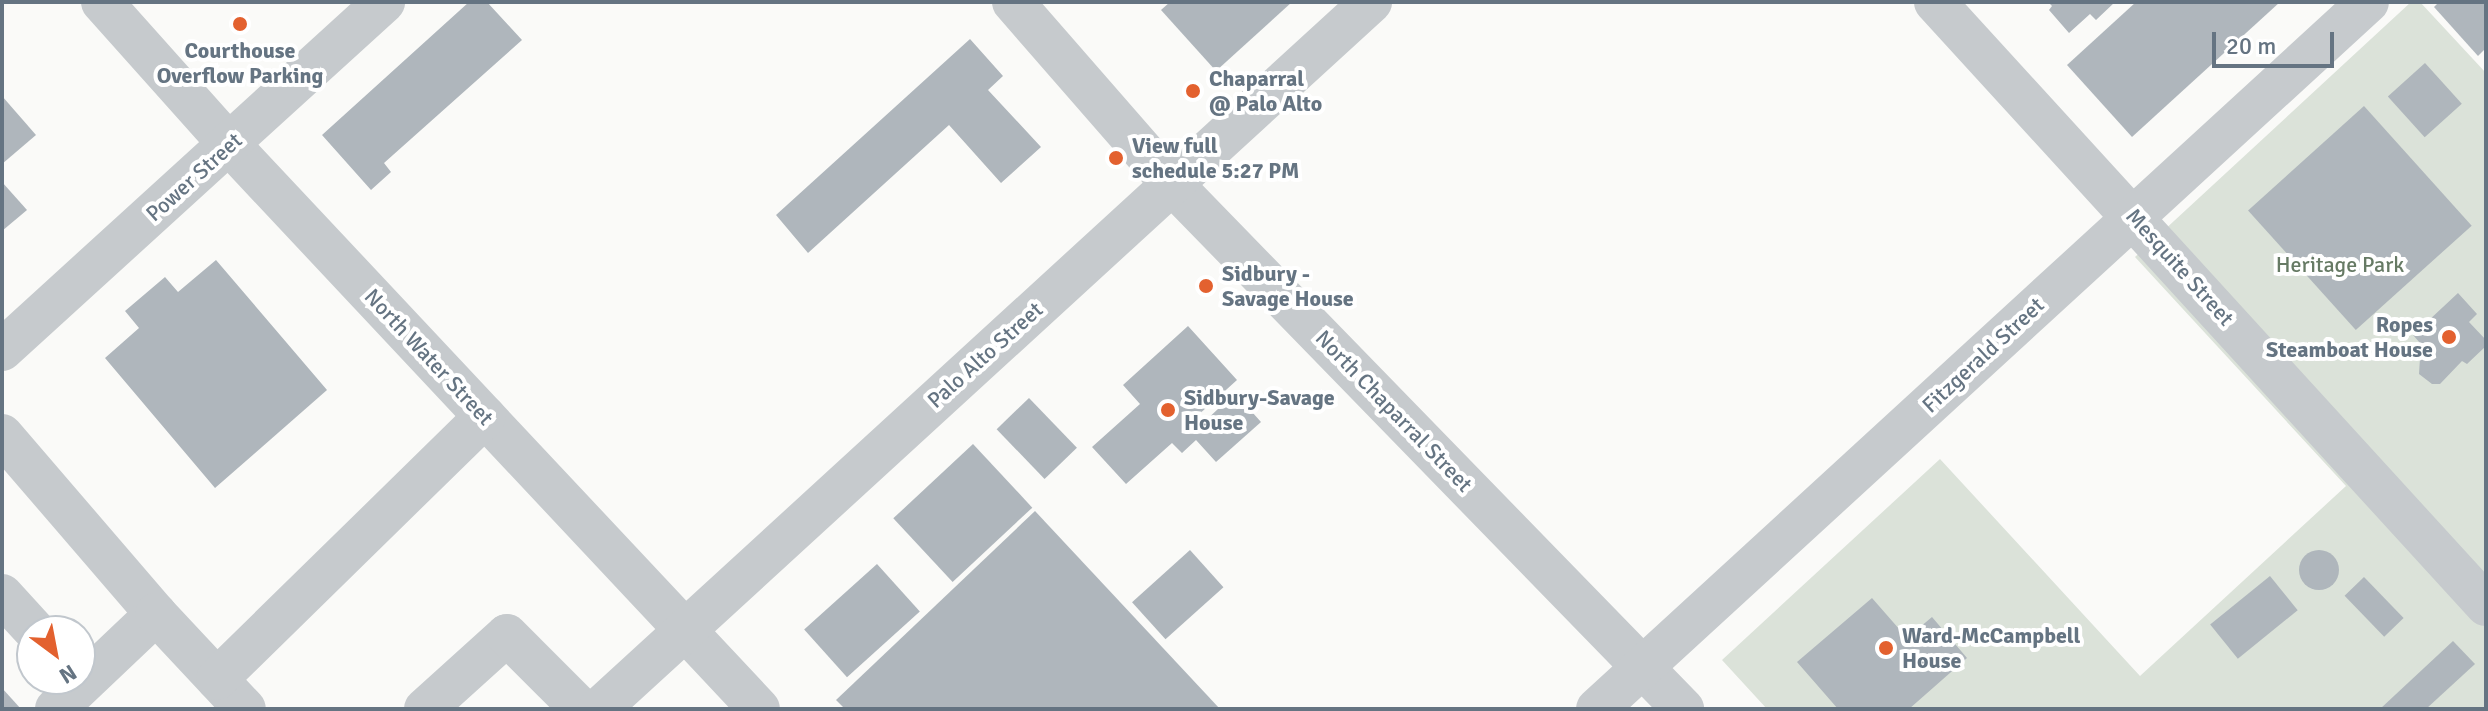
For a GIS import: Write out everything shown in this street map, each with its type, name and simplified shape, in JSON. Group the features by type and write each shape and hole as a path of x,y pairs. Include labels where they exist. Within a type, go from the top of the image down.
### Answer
{"street":[{"name":"North Water Street","path":"102,2 230,145 759,709"},
{"name":"Power Street","path":"2,350 384,2"},
{"name":"North Chaparral Street","path":"1013,2 1172,184 1683,709"},
{"name":"Palo Alto Street","path":"599,709 1371,2"},
{"name":"Mesquite Street","path":"1935,2 2134,216 2486,605"},
{"name":"Fitzgerald Street","path":"1597,709 2368,2"},
{"path":"217,679 485,417"},
{"path":"2,435 156,614 245,709"},
{"path":"2,595 20,615"},
{"path":"96,669 156,614"},
{"path":"425,709 507,635 581,709"}],"green space":[{"name":"Heritage Park","path":"2411,2 2420,2 2486,73 2486,709 1767,709 1722,660 1940,459 2140,676 2346,486 2135,257"}],"building":[{"path":"469,2 487,2 522,40 384,163 391,172 371,190 322,135"},
{"path":"1170,2 1292,2 1216,71 1161,10"},
{"path":"2048,2 2115,2 2096,20 2090,14 2069,33 2049,10 2052,6"},
{"path":"2136,2 2280,2 2132,137 2067,65"},
{"path":"2439,2 2486,2 2486,48 2478,56 2434,7"},
{"path":"970,39 1003,76 988,90 1041,147 1001,183 949,125 808,253 776,215"},
{"path":"2425,63 2462,104 2425,137 2388,96"},
{"path":"2,96 36,135 2,164"},
{"path":"2364,106 2472,226 2356,330 2248,210"},
{"path":"2,182 27,210 2,231"},
{"path":"216,260 327,390 215,488 105,358 139,328 125,311 165,277 178,292"},
{"name":"Ropes Steamboat House","path":"2458,293 2477,314 2469,322 2486,340 2486,346 2467,364 2462,361 2440,384 2432,384 2419,374 2420,358 2427,351 2413,335"},
{"name":"Sidbury-Savage House","path":"1188,326 1237,380 1196,417 1202,424 1235,393 1261,422 1216,462 1196,440 1182,453 1172,443 1126,484 1092,447 1140,404 1123,385"},
{"path":"1029,398 1077,448 1045,479 997,429"},
{"path":"973,444 1032,508 953,582 893,518"},
{"path":"1035,511 1220,709 845,709 836,700"},
{"path":"1190,550 1223,587 1165,639 1132,602"},
{"path":"2319,550 2333,556 2339,570 2333,584 2319,590 2305,584 2299,570 2305,556"},
{"path":"877,564 920,612 847,677 804,630"},
{"path":"2270,576 2298,610 2238,659 2210,624"},
{"path":"2364,577 2404,618 2384,637 2345,596"},
{"name":"Ward-McCampbell House","path":"1872,598 1907,638 1932,617 1967,658 1909,709 1838,709 1797,662"},
{"path":"2453,641 2475,664 2426,709 2380,709"},
{"path":"2,688 21,709 2,709"}],"place":[{"name":"Courthouse Overflow Parking","path":"240,24"},
{"name":"Chaparral @ Palo Alto","path":"1193,91"},
{"name":"View full schedule 5:27 PM","path":"1116,158"},
{"name":"Sidbury - Savage House","path":"1206,286"},
{"name":"Ropes Steamboat House","path":"2449,337"},
{"name":"Sidbury-Savage House","path":"1168,410"},
{"name":"Ward-McCampbell House","path":"1886,648"}]}
